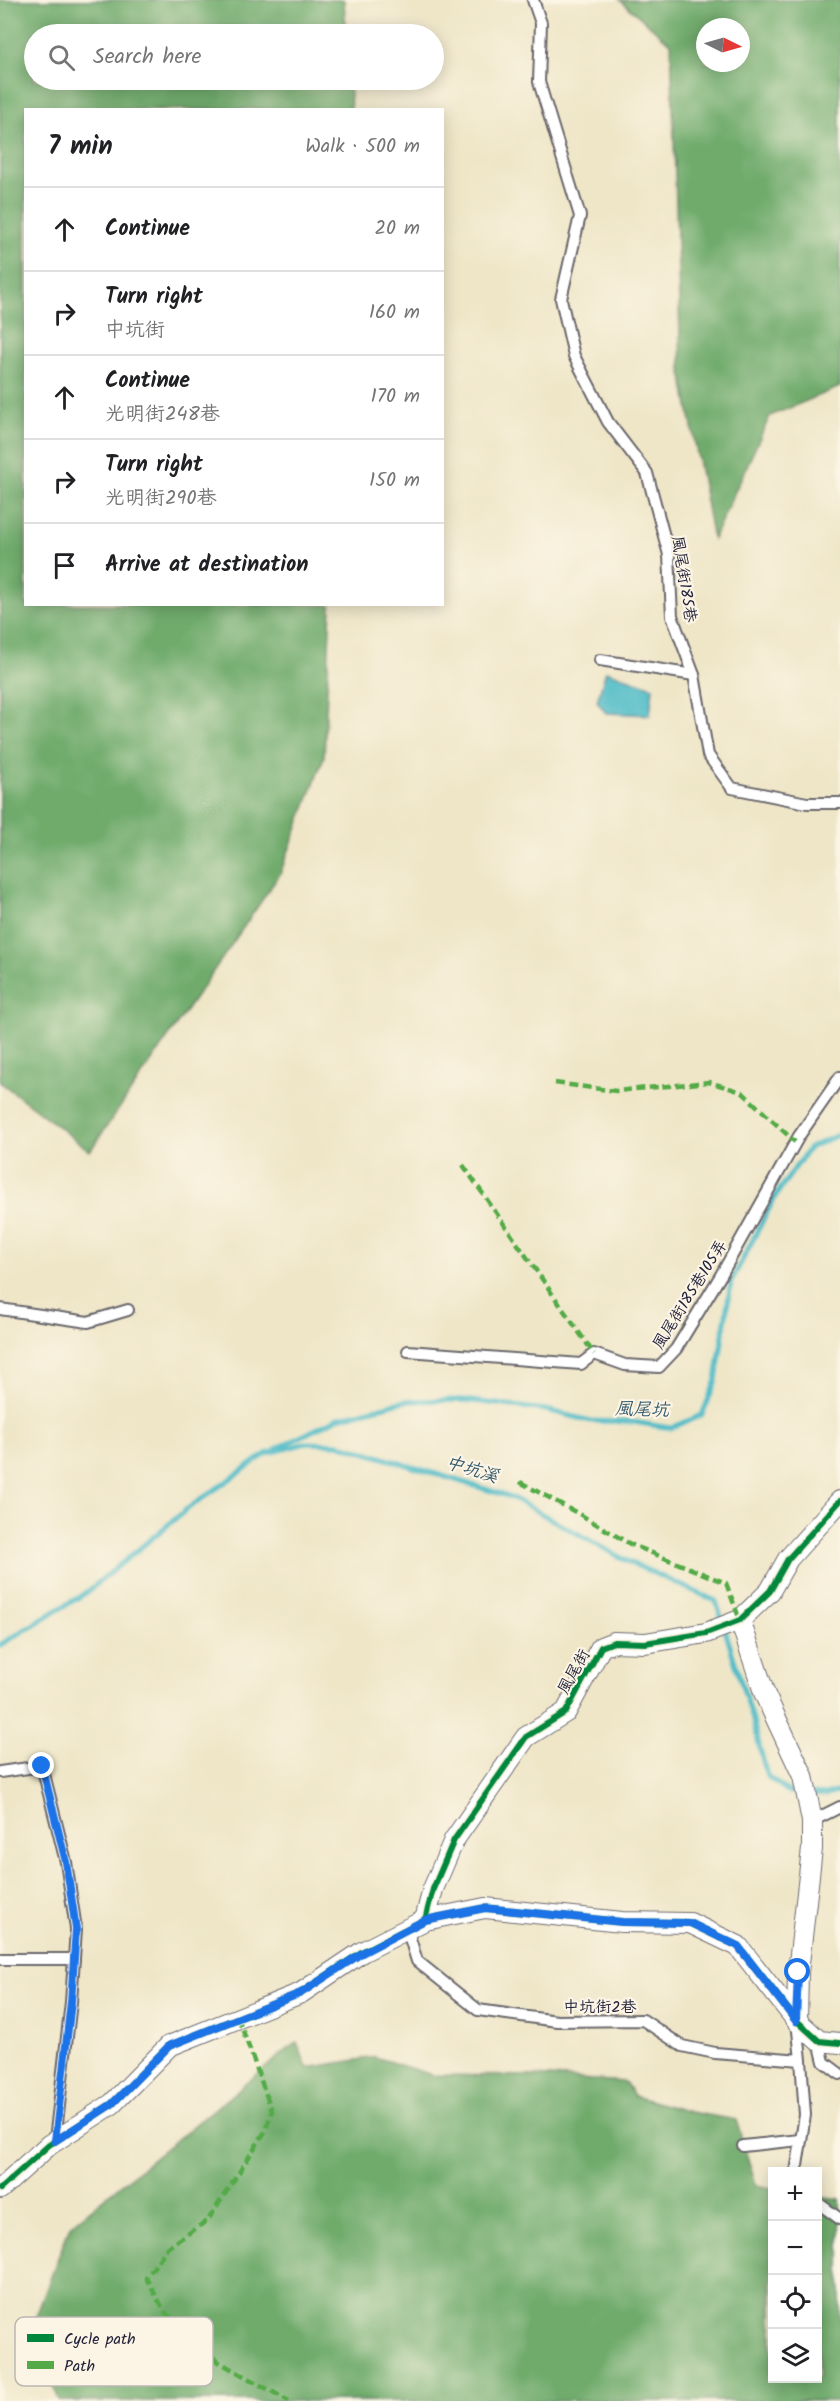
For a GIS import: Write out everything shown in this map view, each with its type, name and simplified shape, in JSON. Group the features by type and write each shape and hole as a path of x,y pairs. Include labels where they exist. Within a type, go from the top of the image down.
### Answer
{"street":[{"name":"風尾街","path":"425,1920 433,1889 454,1840 526,1737 566,1712 601,1647 614,1642 645,1643 706,1632 740,1620 770,1591 788,1559 840,1501"},
{"path":"740,1620 765,1695 803,1776 812,1821 812,1849 798,1972 796,2021"},
{"path":"0,2189 55,2141 112,2104 169,2046 301,1993 362,1953 425,1920 485,1908 622,1922 690,1923 738,1946 796,2021 819,2041 840,2043"}],"lane":[{"name":"風尾街185巷","path":"533,0 541,23 539,82 580,216 561,298 574,356 608,422 647,473 669,555 672,616 694,675 708,754 732,788 807,803 840,802"},
{"path":"600,660 694,675"},
{"name":"風尾街185巷105弄","path":"408,1351 581,1364 594,1354 625,1365 659,1367 676,1349 721,1275 799,1136 840,1077"},
{"path":"0,1309 88,1322 128,1310"},
{"path":"0,1772 42,1766 66,1862 76,1929 55,2141"},
{"path":"812,1821 840,1807"},
{"name":"中坑街2巷","path":"425,1920 410,1935 417,1961 478,2010 557,2021 643,2020 682,2046 715,2053 801,2060"},
{"path":"0,1959 74,1959"},
{"path":"796,2021 805,2115 797,2167"},
{"path":"819,2041 824,2062 840,2074"},
{"path":"743,2146 800,2140"},
{"path":"822,2206 840,2219"}],"green space":[{"path":"0,0 344,0 345,24 24,24 24,90 350,90 351,108 24,108 24,606 331,606 324,757 280,874 90,1151 0,1082"},
{"path":"620,0 840,0 840,387 770,416 713,539 681,368 671,44"},
{"path":"297,2042 307,2068 375,2057 432,2075 534,2076 625,2082 634,2096 690,2112 736,2120 756,2185 768,2187 768,2383 822,2383 822,2197 840,2199 840,2401 59,2401 53,2386 213,2386 213,2317 36,2317 70,2226"}],"water":[{"path":"606,671 653,687 650,715 606,713 597,701"}],"waterway":[{"name":"風尾坑","path":"276,1449 338,1418 405,1401 464,1400 546,1410 591,1421 633,1422 671,1428 702,1415 716,1380 731,1282 776,1195 809,1148 840,1134"},
{"name":"中坑溪","path":"0,1645 87,1592 187,1509 266,1454 306,1443 338,1444 511,1497 629,1562 716,1601 752,1717 767,1776 789,1792 826,1795 840,1791"}],"marked path":[{"path":"555,1083 616,1091 709,1082 742,1092 795,1142"},
{"path":"463,1165 594,1354"},
{"path":"520,1482 630,1544 726,1583 740,1620"},
{"path":"170,2317 165,2312 146,2278 167,2248 208,2220 265,2132 272,2111 238,2017"},
{"path":"213,2356 289,2401"}],"cycle path":[{"path":"425,1920 433,1889 454,1840 526,1737 566,1712 601,1647 614,1642 645,1643 706,1633 740,1620 770,1591 788,1559 840,1501"},
{"path":"0,2189 49,2145 112,2104 169,2046 301,1993 362,1952 425,1920 485,1908 622,1922 690,1923 738,1946 797,2021 819,2041 840,2043"}],"route":[{"path":"42,1766 66,1862 76,1929 71,2002 55,2141 112,2104 169,2046 218,2024 301,1993 362,1953 425,1920 485,1908 622,1922 690,1923 738,1946 796,2021 798,1972"}]}
